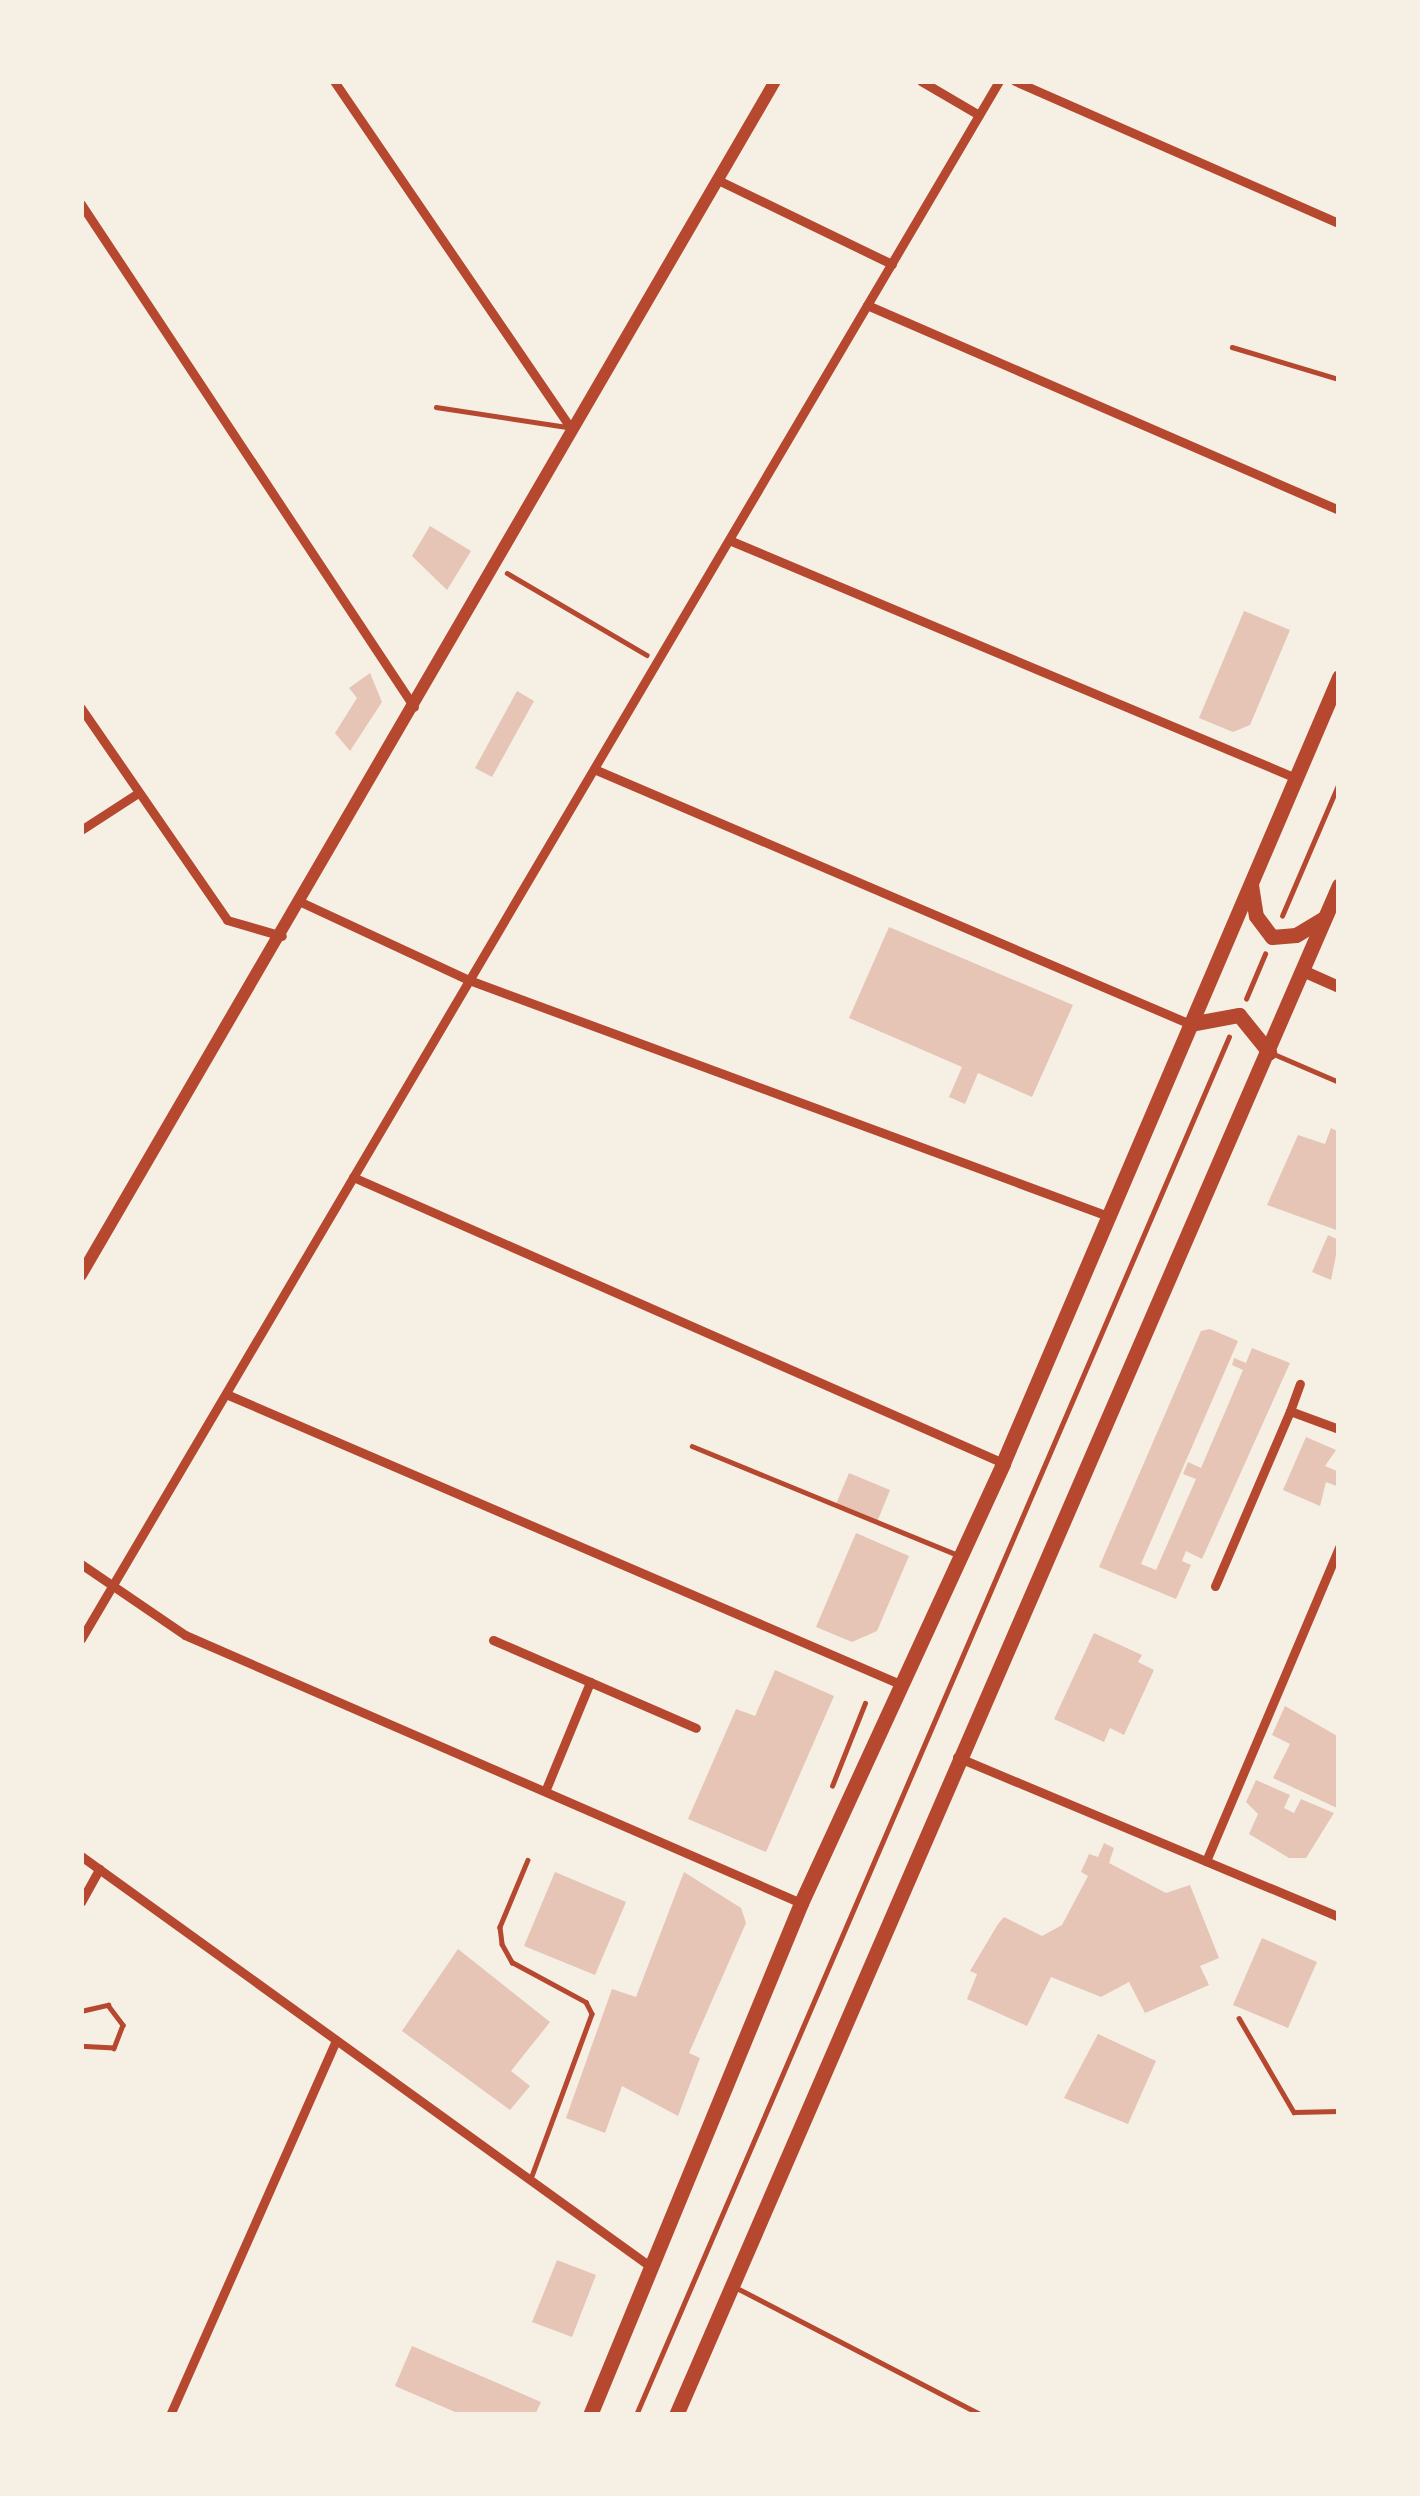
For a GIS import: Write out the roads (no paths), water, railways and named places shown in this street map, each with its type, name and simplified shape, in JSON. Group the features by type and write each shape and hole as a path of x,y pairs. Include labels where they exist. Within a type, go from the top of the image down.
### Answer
{"main road":[{"path":"590,2415 801,1904 956,1554 1003,1463 1339,677"},
{"path":"1251,882 1256,916 1272,937 1296,935 1325,918"},
{"path":"676,2415 957,1757 1338,889"},
{"path":"1190,1024 1239,1015 1269,1052"}],"street":[{"path":"334,81 571,428"},
{"path":"81,1275 303,903 571,428 775,81"},
{"path":"921,81 980,115"},
{"path":"81,1639 999,81"},
{"path":"1015,81 1339,223"},
{"path":"719,181 892,264"},
{"path":"81,204 415,707"},
{"path":"867,305 1339,510"},
{"path":"729,540 1296,778"},
{"path":"81,708 226,920 282,936"},
{"path":"594,770 1190,1024"},
{"path":"81,830 138,793"},
{"path":"303,903 469,980 1108,1216"},
{"path":"1303,971 1339,987"},
{"path":"353,1178 1003,1463"},
{"path":"1215,1586 1300,1384"},
{"path":"226,1394 900,1684"},
{"path":"1290,1411 1339,1429"},
{"path":"1206,1861 1339,1547"},
{"path":"81,1564 185,1635 801,1904"},
{"path":"493,1640 696,1728"},
{"path":"546,1789 590,1682"},
{"path":"957,1757 1339,1917"},
{"path":"81,1856 654,2269"},
{"path":"81,1902 99,1869"},
{"path":"170,2415 336,2040"}],"lane":[{"path":"1232,347 1339,379"},
{"path":"436,407 571,428"},
{"path":"1269,1052 1339,1082"},
{"path":"692,1446 956,1554"},
{"path":"528,1860 500,1927 502,1944 512,1962 586,2002 592,2014 530,2180"},
{"path":"81,2011 108,2006 123,2025 114,2048 81,2046"},
{"path":"1239,2018 1294,2112 1339,2111"},
{"path":"732,2285 982,2415"}]}
